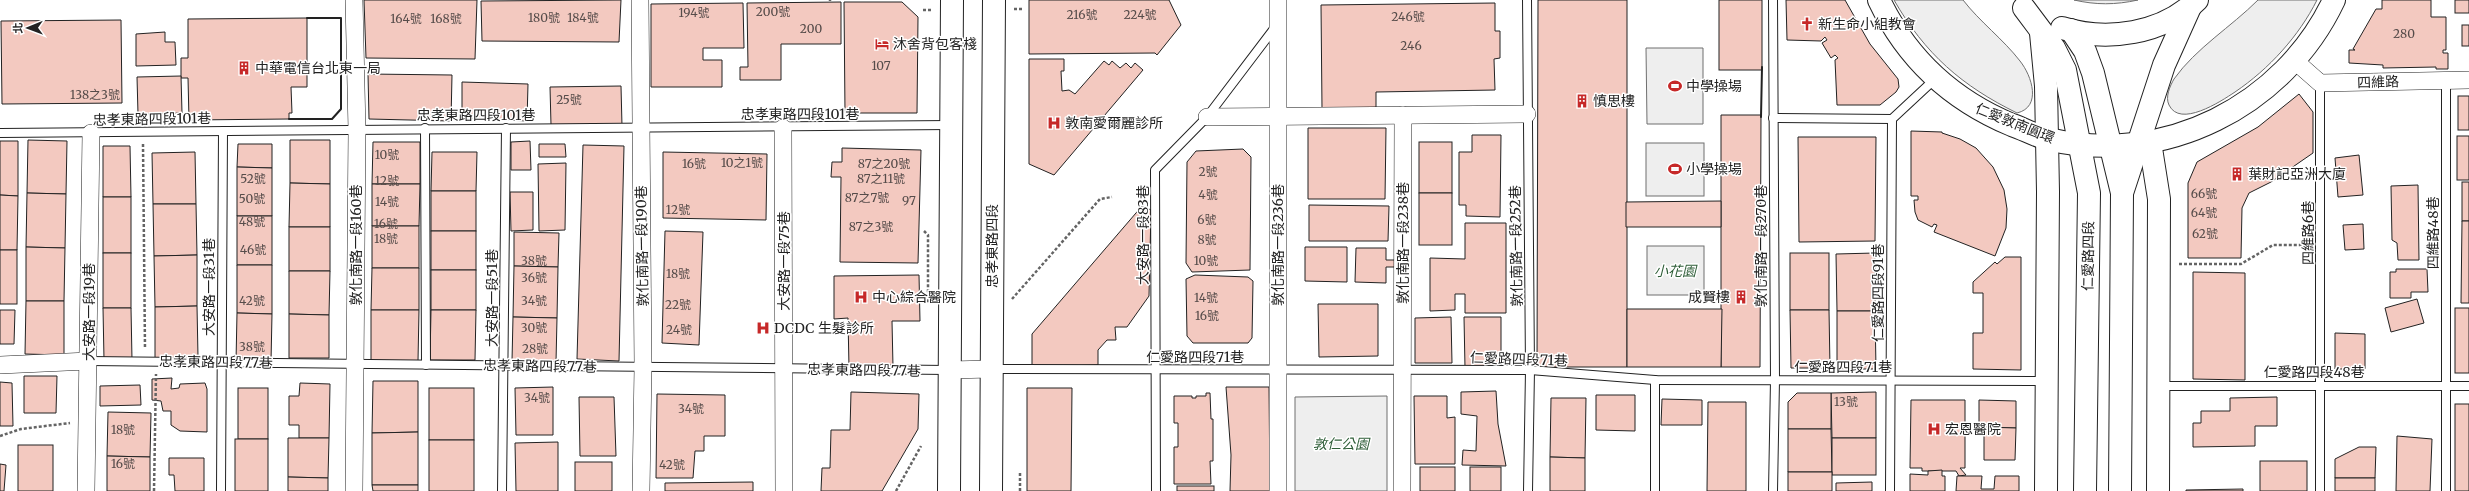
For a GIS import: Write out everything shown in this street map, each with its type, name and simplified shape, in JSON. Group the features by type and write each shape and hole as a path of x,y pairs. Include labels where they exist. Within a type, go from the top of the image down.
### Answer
{"main road":[{"path":"949,491 952,0"},
{"name":"忠孝東路四段","path":"991,491 994,0"},
{"name":"仁愛敦南圓環","path":"1879,0 1900,37 1935,78 1969,105 1991,116 2047,139 2078,144 2111,146 2144,143 2187,133 2233,112 2274,82 2295,61 2315,34 2334,0"},
{"path":"2019,4 2054,25 2071,30 2102,35 2133,32 2162,23 2194,4"},
{"name":"仁愛路四段","path":"2019,4 2054,48 2065,70 2088,193 2085,491"},
{"path":"2122,193 2144,143 2164,65 2194,4"},
{"path":"2071,30 2085,51 2093,73 2122,193 2120,491"},
{"path":"2041,31 2046,86 2047,139 2046,491"},
{"path":"2144,143 2159,199 2158,491"}],"street":[{"name":"敦化南路一段160巷","path":"354,0 357,130 354,491"},
{"name":"敦化南路一段190巷","path":"640,0 643,367 641,491"},
{"name":"敦化南路一段236巷","path":"1278,0 1278,491"},
{"path":"2295,61 2320,83"},
{"name":"四維路","path":"2320,83 2469,80"},
{"path":"1208,117 1527,114"},
{"name":"敦化南路一段238巷","path":"1402,491 1403,115"},
{"name":"大安路一段75巷","path":"783,128 784,491"},
{"name":"大安路一段19巷","path":"86,491 91,133"},
{"path":"0,365 89,361"},
{"name":"忠孝東路四段77巷","path":"950,370 991,370"}],"lane":[{"name":"敦化南路一段252巷","path":"1527,0 1530,370 1528,491"},
{"name":"敦化南路一段270巷","path":"1773,0 1775,380 1773,491"},
{"name":"大安路一段83巷","path":"1156,491 1155,170 1208,117 1278,23"},
{"path":"1774,118 1892,119 1935,78"},
{"name":"四維路48巷","path":"2446,80 2446,491"},
{"name":"四維路6巷","path":"2320,83 2320,491"},
{"name":"仁愛路四段91巷","path":"1890,491 1892,119"},
{"name":"忠孝東路四段101巷","path":"0,133 425,128 783,128 952,125"},
{"path":"425,128 426,365"},
{"name":"大安路一段51巷","path":"502,491 506,128"},
{"name":"大安路一段31巷","path":"221,491 223,131"},
{"name":"忠孝東路四段77巷","path":"89,361 950,370"},
{"name":"仁愛路四段71巷","path":"991,370 1530,370 1655,380 2047,381"},
{"path":"1655,380 1655,491"},
{"name":"仁愛路四段48巷","path":"2159,386 2320,384 2469,386"}],"path":[{"path":"143,132 145,361"},
{"path":"1009,303 1100,199 1112,197"},
{"path":"924,231 928,235 928,304"},
{"path":"2159,265 2241,264 2273,245 2321,245"},
{"path":"154,491 156,362"},
{"path":"0,436 21,430 87,420"},
{"path":"896,491 921,446"},
{"path":"1020,473 1020,491"}],"green space":[{"path":"1894,0 1963,0 2006,45 2024,67 2031,82 2032,98 2030,104 2025,110 2017,113 1997,103 1962,80 1946,67 1919,37"},
{"path":"2074,0 2138,0 2106,4"},
{"path":"2258,0 2317,0 2292,39 2260,73 2248,83 2210,107 2200,111 2191,114 2182,114 2174,111 2169,105 2168,95 2174,79 2193,57"},
{"name":"中學操場","path":"1646,48 1703,48 1703,124 1647,124"},
{"name":"小學操場","path":"1646,143 1704,143 1704,196 1646,196"},
{"name":"小花園","path":"1647,246 1704,246 1704,295 1647,295"},
{"name":"敦仁公園","path":"1387,396 1387,491 1295,491 1295,397"}],"building":[{"path":"364,0 477,0 475,59 366,58"},
{"path":"621,0 619,42 482,41 481,1"},
{"path":"1029,0 1169,0 1181,25 1157,55 1155,53 1029,54"},
{"name":"慎思樓","path":"1538,0 1627,0 1627,367 1537,367"},
{"path":"1719,0 1762,0 1762,70 1719,70"},
{"path":"1786,0 1845,0 1870,44 1898,79 1899,87 1896,92 1880,105 1837,105 1835,60 1838,58 1835,55 1831,58 1822,43 1827,40 1825,37 1821,41 1787,40"},
{"path":"2382,0 2431,0 2431,17 2446,17 2446,50 2443,50 2443,53 2448,53 2448,69 2436,69 2436,67 2383,68 2383,65 2349,63 2349,50 2355,50 2353,49 2376,9 2382,9"},
{"path":"2455,0 2469,0 2469,13 2455,13"},
{"path":"841,2 841,44 781,44 781,80 740,80 740,67 748,67 747,3"},
{"path":"844,2 902,2 918,17 917,113 845,113"},
{"path":"743,3 744,48 703,48 703,60 722,60 722,87 651,87 651,4"},
{"path":"1495,3 1495,31 1500,31 1500,58 1494,59 1495,90 1376,92 1376,108 1322,109 1321,5"},
{"name":"中華電信台北東一局","path":"307,18 307,87 291,87 292,113 289,113 289,119 189,120 188,78 181,78 181,58 188,58 188,19"},
{"path":"121,20 122,103 2,104 1,21"},
{"path":"2462,25 2469,25 2469,46 2462,46"},
{"path":"165,32 165,42 175,42 176,65 136,66 136,34"},
{"path":"1029,59 1064,59 1064,71 1061,71 1062,91 1069,90 1075,94 1104,61 1109,65 1112,61 1120,68 1126,63 1131,68 1135,63 1143,70 1054,175 1029,164"},
{"path":"368,74 452,75 451,121 369,119"},
{"path":"181,76 182,113 138,114 137,77"},
{"path":"462,82 528,84 527,121 462,118"},
{"path":"621,86 622,126 551,125 550,87"},
{"name":"葉財記亞洲大廈","path":"2299,94 2313,112 2313,153 2271,182 2249,193 2242,208 2241,258 2188,258 2188,183 2197,162 2258,127"},
{"path":"2458,96 2469,96 2469,130 2458,130"},
{"name":"成賢樓","path":"1721,115 1761,115 1760,367 1721,367"},
{"path":"1308,128 1386,128 1385,199 1308,199"},
{"path":"1911,131 1942,132 1960,139 1976,148 1993,167 2004,190 2007,209 2006,228 1995,256 1934,232 1937,225 1934,224 1932,227 1918,220 1915,212 1914,200 1918,200 1918,196 1911,196"},
{"path":"1472,135 1501,135 1500,217 1466,216 1466,205 1459,205 1459,152 1472,152"},
{"path":"2457,136 2469,136 2469,180 2457,180"},
{"path":"1798,137 1876,137 1875,241 1799,242"},
{"path":"28,140 67,141 66,194 27,193"},
{"path":"290,140 330,140 330,184 290,183"},
{"path":"0,141 18,141 18,196 0,195"},
{"path":"530,141 531,170 511,170 511,142"},
{"path":"373,142 420,142 420,184 372,184"},
{"path":"1419,142 1452,142 1452,193 1419,193"},
{"path":"238,144 272,144 272,168 237,167"},
{"path":"539,144 565,144 566,157 539,157"},
{"path":"583,145 624,146 619,361 577,359"},
{"path":"103,146 130,146 131,197 103,197"},
{"path":"842,148 921,150 918,263 840,262 841,177 831,177 832,162 842,162"},
{"path":"1243,149 1251,157 1250,270 1192,272 1186,263 1187,162 1196,151"},
{"path":"195,152 196,204 153,204 152,153"},
{"path":"432,152 477,152 476,191 431,191"},
{"path":"663,152 767,154 766,220 663,218"},
{"path":"2359,155 2363,195 2338,197 2335,158"},
{"path":"566,163 565,230 539,231 538,164"},
{"path":"237,167 272,168 272,216 237,216"},
{"path":"2462,182 2469,182 2469,221 2462,221"},
{"path":"290,183 330,184 330,227 289,227"},
{"path":"372,184 420,184 419,226 372,226"},
{"path":"2418,185 2419,260 2398,260 2397,243 2392,240 2391,186"},
{"path":"431,191 476,191 476,231 431,231"},
{"path":"510,192 533,192 533,230 511,231"},
{"path":"27,193 66,194 65,248 26,247"},
{"path":"1419,193 1452,193 1452,245 1419,245"},
{"path":"0,195 18,196 17,250 0,250"},
{"path":"103,197 131,197 131,253 103,253"},
{"path":"1721,201 1721,227 1626,227 1626,202"},
{"path":"153,204 196,204 197,255 154,256"},
{"path":"1309,205 1389,206 1388,241 1309,241"},
{"path":"1142,206 1151,210 1149,296 1127,327 1115,327 1116,340 1107,340 1098,350 1098,365 1032,367 1032,334"},
{"path":"237,216 272,216 272,265 237,265"},
{"path":"2462,221 2469,221 2469,303 2461,303"},
{"path":"1465,223 1506,223 1506,313 1465,313 1465,294 1455,294 1455,310 1430,311 1430,258 1465,259"},
{"path":"2363,224 2364,249 2345,250 2343,225"},
{"path":"372,226 419,226 419,268 372,268"},
{"path":"289,227 330,227 330,271 289,271"},
{"path":"431,231 476,231 476,270 431,270"},
{"path":"665,231 703,232 699,345 662,343"},
{"path":"514,232 559,233 558,267 514,266"},
{"path":"26,247 65,248 64,301 26,301"},
{"path":"1305,247 1347,247 1347,282 1305,281"},
{"path":"1356,248 1386,248 1386,260 1396,260 1396,267 1386,267 1386,283 1355,282"},
{"path":"0,250 17,250 17,304 0,304"},
{"path":"103,253 131,253 131,308 103,308"},
{"path":"1790,253 1829,253 1829,310 1790,310"},
{"path":"1875,253 1875,311 1837,311 1836,254"},
{"path":"197,255 197,306 155,307 154,256"},
{"path":"2005,257 2021,257 2021,370 1973,369 1973,333 1983,333 1983,293 1973,293 1973,282 1995,262 1997,264"},
{"path":"237,265 272,265 272,314 237,313"},
{"path":"514,266 558,267 557,318 513,317"},
{"path":"372,268 419,268 419,310 371,310"},
{"path":"2396,269 2427,269 2428,292 2411,292 2411,298 2390,298 2390,272 2396,272"},
{"path":"431,270 476,270 476,310 431,310"},
{"path":"289,271 330,271 329,315 289,314"},
{"path":"2193,272 2245,273 2245,380 2193,379"},
{"path":"919,275 920,321 892,321 893,367 849,368 848,318 834,319 834,276"},
{"path":"1195,275 1248,277 1253,281 1252,338 1248,343 1193,343 1187,336 1186,279"},
{"path":"2417,299 2424,323 2391,332 2385,308"},
{"path":"26,301 64,301 64,355 25,354"},
{"path":"1318,304 1378,304 1378,356 1319,357"},
{"path":"197,306 198,357 155,358 155,307"},
{"path":"103,308 131,308 132,360 104,360"},
{"path":"2455,308 2469,308 2469,373 2455,373"},
{"path":"1627,309 1722,309 1721,367 1627,367"},
{"path":"0,310 15,310 14,344 0,344"},
{"path":"371,310 419,310 418,361 371,361"},
{"path":"431,310 476,310 475,360 430,360"},
{"path":"1790,310 1829,310 1830,368 1791,368"},
{"path":"1837,311 1875,311 1876,369 1837,369"},
{"path":"237,313 272,314 271,362 236,362"},
{"path":"289,314 329,315 329,358 289,358"},
{"path":"513,317 557,318 556,362 512,361"},
{"path":"1451,317 1452,363 1415,363 1415,318"},
{"path":"1464,317 1501,317 1501,368 1465,368"},
{"path":"2335,333 2365,334 2365,369 2335,369"},
{"path":"24,376 57,376 56,413 24,413"},
{"path":"172,378 171,389 179,388 180,384 205,383 207,389 207,432 180,431 171,425 171,411 163,411 161,401 152,400 152,379"},
{"path":"373,381 418,381 418,432 372,433"},
{"path":"0,382 12,383 13,426 0,426"},
{"path":"300,383 330,384 329,438 299,438 299,425 289,425 289,396 299,396"},
{"path":"140,385 141,405 100,406 100,386"},
{"path":"553,387 553,435 516,435 515,388"},
{"path":"1226,387 1269,387 1270,491 1230,491 1231,455"},
{"path":"238,388 268,388 268,439 238,439"},
{"path":"429,388 474,388 474,440 429,440"},
{"path":"1027,388 1072,388 1071,491 1027,491"},
{"path":"1496,391 1498,424 1506,466 1462,465 1463,450 1476,451 1477,416 1461,414 1461,392"},
{"path":"851,392 919,394 918,429 882,491 821,491 822,468 830,468 831,430 850,430"},
{"path":"1876,392 1876,438 1832,438 1831,393"},
{"path":"1206,393 1210,393 1211,419 1213,419 1213,461 1210,461 1211,484 1174,484 1174,447 1178,447 1178,423 1174,423 1174,396 1192,396 1192,398 1196,398 1196,396 1206,396"},
{"path":"1797,393 1831,393 1831,429 1788,429 1788,402"},
{"path":"657,394 725,395 725,436 704,436 704,451 695,451 693,478 656,478"},
{"path":"1596,395 1635,395 1635,431 1596,430"},
{"path":"1414,396 1447,396 1447,418 1455,417 1455,464 1415,464"},
{"path":"579,397 614,397 616,456 580,456"},
{"path":"2277,397 2277,426 2255,426 2255,446 2193,447 2193,423 2201,423 2201,411 2230,411 2230,398"},
{"path":"1551,398 1586,398 1585,458 1550,457"},
{"path":"1662,399 1702,400 1702,425 1661,425"},
{"path":"1911,400 1965,400 1965,468 1960,468 1966,475 1959,476 1956,471 1922,471 1922,468 1910,468"},
{"path":"1979,400 2016,401 2016,428 1979,427"},
{"path":"1708,402 1746,402 1746,491 1707,491"},
{"path":"2455,404 2469,404 2469,491 2455,491"},
{"path":"108,412 151,413 150,457 107,456"},
{"path":"1984,427 2016,428 2015,460 1984,460"},
{"path":"1788,429 1831,429 1832,472 1788,472"},
{"path":"418,432 418,485 372,485 372,433"},
{"path":"2397,436 2432,439 2430,491 2396,491"},
{"path":"288,438 329,438 328,478 288,477"},
{"path":"1832,438 1876,438 1876,475 1832,475"},
{"path":"235,439 268,439 268,491 235,491"},
{"path":"429,440 474,440 474,491 429,491"},
{"path":"558,442 558,491 516,491 515,443"},
{"path":"18,445 53,445 53,491 18,491"},
{"path":"2359,447 2376,447 2375,478 2335,478 2335,459"},
{"path":"107,456 150,457 150,491 107,491"},
{"path":"1550,457 1585,458 1585,491 1550,491"},
{"path":"169,458 204,458 204,491 175,491 174,475 169,475"},
{"path":"2260,461 2307,461 2307,491 2260,491"},
{"path":"575,462 612,462 612,491 575,491"},
{"path":"0,464 6,465 4,491 0,491"},
{"path":"1420,467 1455,467 1455,491 1420,491"},
{"path":"1470,467 1501,467 1501,491 1470,491"},
{"path":"1942,470 1942,476 1945,476 1945,491 1910,491 1910,474 1928,475 1928,471"},
{"path":"1788,472 1832,472 1832,491 1788,491"},
{"path":"1957,476 1982,476 1981,489 1994,489 1995,476 2019,476 2019,491 1956,491"},
{"path":"288,477 328,478 328,491 288,491"},
{"path":"2335,478 2375,478 2375,491 2335,491"},
{"path":"753,482 753,491 665,491 665,483"},
{"path":"1872,482 1872,491 1836,491 1836,483"},
{"path":"372,485 418,485 418,491 373,491"},
{"path":"1177,486 1214,486 1214,491 1177,491"},
{"path":"2243,489 2243,491 2186,491 2186,490"}],"wall":[{"path":"289,119 332,119 341,109 341,18 307,18"},
{"path":"1761,117 1762,67"}],"place":[{"name":"新生命小組教會","path":"1807,24"},
{"name":"沐舍背包客棧","path":"882,44"},
{"name":"中華電信台北東一局","path":"244,68"},
{"name":"中學操場","path":"1675,86"},
{"name":"慎思樓","path":"1582,101"},
{"name":"敦南愛爾麗診所","path":"1054,123"},
{"name":"小學操場","path":"1675,169"},
{"name":"葉財記亞洲大廈","path":"2237,174"},
{"name":"中心綜合醫院","path":"861,297"},
{"name":"成賢樓","path":"1741,297"},
{"name":"DCDC 生髮診所","path":"763,328"},
{"name":"宏恩醫院","path":"1934,429"}]}
